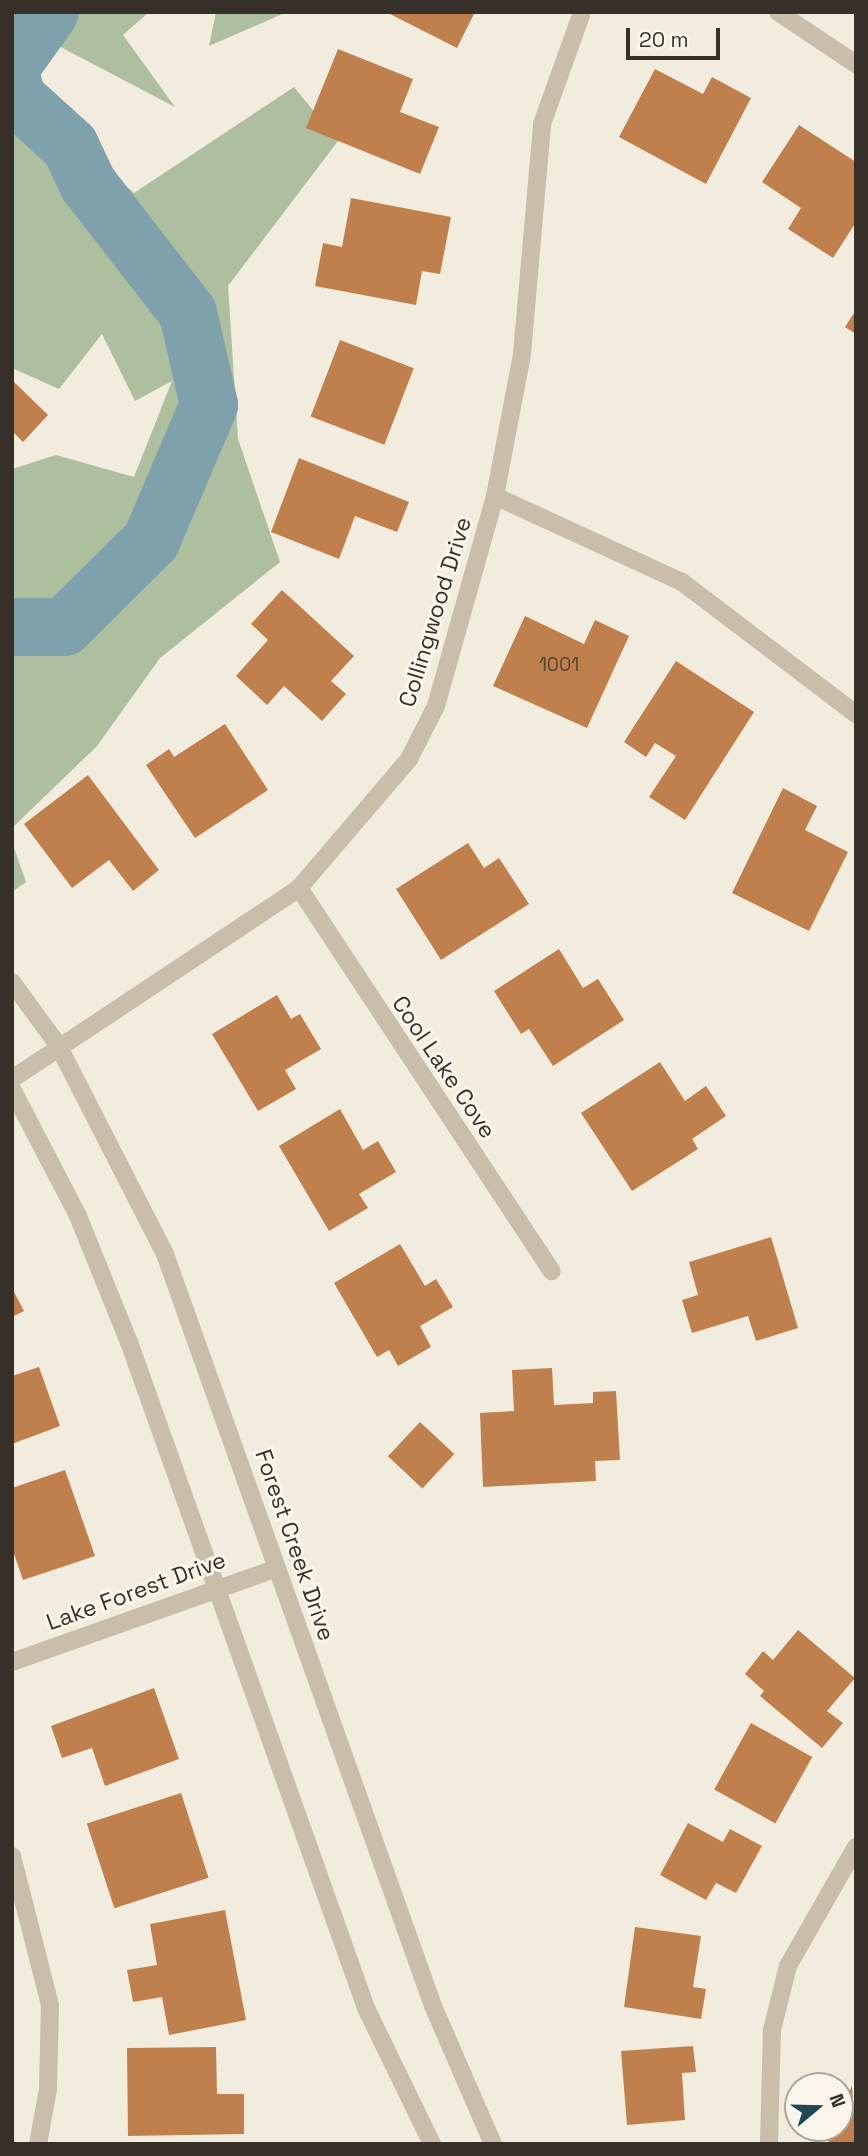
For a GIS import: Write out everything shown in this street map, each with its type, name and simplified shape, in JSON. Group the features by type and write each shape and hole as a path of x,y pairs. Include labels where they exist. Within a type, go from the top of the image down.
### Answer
{"street":[{"name":"Collingwood Drive","path":"12,1079 58,1045 153,990 299,888 382,796 436,706 495,496 522,354 542,124 582,12"},
{"path":"778,12 856,64"},
{"path":"495,496 682,582 856,714"},
{"name":"Cool Lake Cove","path":"299,888 552,1271"},
{"name":"Forest Creek Drive","path":"12,982 58,1045 165,1254 433,2006 493,2144"},
{"path":"12,1089 78,1216 119,1317 366,2008 432,2144"},
{"name":"Lake Forest Drive","path":"12,1662 276,1568"},
{"path":"769,2144 772,2030 789,1966 856,1847"},
{"path":"12,1856 50,2005 48,2089 38,2144"}],"green space":[{"path":"16,12 149,12 123,35 175,107 13,22"},
{"path":"216,12 287,12 209,46"},
{"path":"12,86 134,193 294,87 338,141 228,286 238,439 280,562 160,658 97,746 12,828 12,469 56,455 134,477 172,381 135,401 102,334 59,389 12,368"},
{"path":"12,842 26,882 12,892"}],"building":[{"path":"386,12 475,12 457,48"},
{"path":"338,49 413,79 400,112 439,127 420,174 306,128"},
{"path":"655,69 703,94 712,77 751,98 706,184 619,137"},
{"path":"799,125 856,162 856,222 833,258 788,229 801,208 762,182"},
{"path":"351,198 451,217 440,274 422,271 416,305 315,286 323,243 342,247"},
{"path":"856,310 856,334 845,327"},
{"path":"340,340 414,368 384,445 311,417"},
{"path":"12,380 48,415 23,442 12,431"},
{"path":"299,458 409,502 397,532 355,516 339,559 271,532"},
{"path":"282,590 354,656 331,681 346,694 322,721 284,686 267,705 236,676 268,640 251,624"},
{"path":"525,616 584,644 595,620 629,636 587,728 493,686"},
{"path":"676,661 754,712 685,820 649,797 676,756 655,743 646,757 624,742"},
{"path":"225,724 268,790 195,838 146,765 169,749 174,757"},
{"path":"88,775 159,870 133,891 109,860 72,888 24,824"},
{"path":"783,788 817,806 805,830 848,852 809,931 732,893"},
{"path":"468,843 484,868 499,858 529,904 441,960 396,889"},
{"path":"559,949 583,988 598,979 624,1020 553,1066 529,1029 521,1034 494,991"},
{"path":"277,995 291,1019 300,1014 321,1049 285,1070 296,1089 258,1111 212,1034"},
{"path":"660,1062 685,1101 706,1086 726,1116 692,1139 698,1149 632,1191 581,1113"},
{"path":"340,1109 363,1150 378,1141 396,1172 359,1194 368,1208 329,1231 279,1146"},
{"path":"771,1237 798,1328 756,1341 748,1316 692,1333 682,1300 698,1295 689,1262"},
{"path":"400,1244 425,1286 436,1279 453,1307 420,1326 431,1347 398,1366 389,1350 377,1357 334,1283"},
{"path":"12,1288 24,1311 12,1317"},
{"path":"39,1367 60,1426 12,1444 12,1376"},
{"path":"552,1368 554,1405 593,1403 593,1392 616,1391 620,1460 595,1461 596,1481 483,1487 480,1413 514,1411 512,1370"},
{"path":"420,1422 454,1454 422,1488 388,1456"},
{"path":"65,1470 95,1556 23,1580 12,1548 12,1488"},
{"path":"798,1630 855,1678 827,1711 843,1723 822,1748 760,1696 764,1691 745,1674 763,1651 773,1660"},
{"path":"154,1688 179,1759 105,1786 92,1748 62,1758 51,1726"},
{"path":"751,1723 812,1757 775,1823 714,1789"},
{"path":"181,1793 209,1878 114,1908 87,1824"},
{"path":"688,1823 723,1842 730,1829 762,1846 736,1893 716,1883 706,1900 660,1875"},
{"path":"225,1910 246,2020 169,2035 162,1997 133,2002 127,1970 157,1965 150,1924"},
{"path":"635,1927 701,1936 693,1987 706,1989 701,2019 624,2007"},
{"path":"693,2046 696,2072 682,2073 685,2120 627,2125 621,2051"},
{"path":"216,2047 217,2094 244,2094 244,2134 128,2136 127,2048"},
{"path":"854,2115 856,2144 830,2142 854,2142"}],"waterway":[{"path":"12,65 50,12"},
{"path":"12,79 16,97 70,146 88,184 188,313 209,405 151,541 64,627 12,627"}]}
